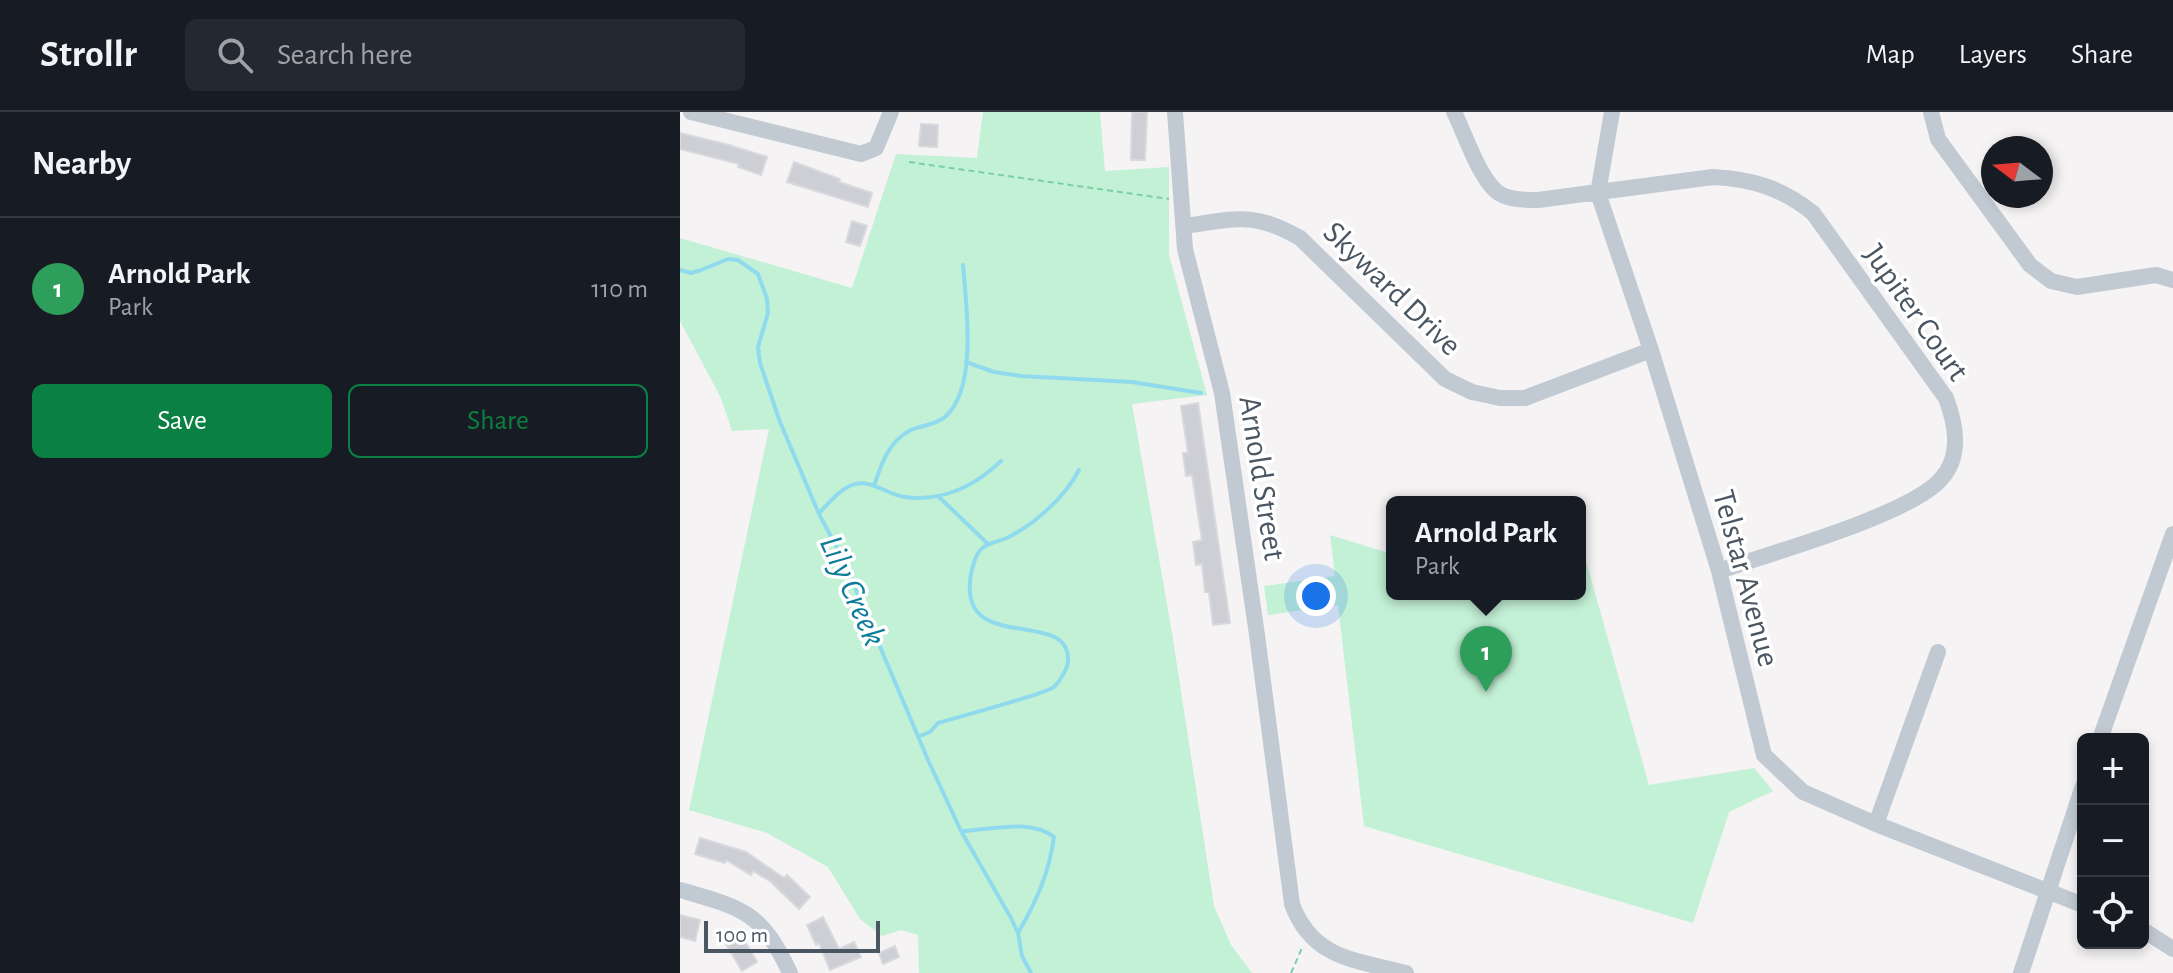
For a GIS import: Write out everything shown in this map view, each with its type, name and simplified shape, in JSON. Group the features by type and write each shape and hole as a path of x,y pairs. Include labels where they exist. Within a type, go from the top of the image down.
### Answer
{"street":[{"path":"691,112 717,114 861,154 876,148 891,112"},
{"name":"Arnold Street","path":"1175,112 1188,265 1222,393 1292,904 1308,935"},
{"name":"Jupiter Court","path":"1454,112 1485,176 1497,192 1515,199 1538,200 1713,177 1742,178 1792,196 1813,213 1946,398 1955,424 1954,453 1941,479 1918,498 1855,524 1719,571"},
{"name":"Telstar Avenue","path":"1612,112 1598,193 1651,350 1719,571 1764,755 1803,792 2077,903"},
{"path":"1931,112 1938,139 2030,265 2051,281 2077,287 2156,275 2173,280"},
{"name":"Skyward Drive","path":"1184,226 1248,218 1275,224 1300,238 1445,379 1472,392 1500,398 1525,398 1651,350"},
{"path":"2102,733 2173,534"},
{"path":"1876,824 1938,652"},
{"path":"2021,973 2077,804"},
{"path":"680,890 733,905 751,916 774,940 790,973"},
{"path":"2149,934 2173,949"},
{"path":"1308,935 1330,953 1406,973"}],"path":[{"path":"909,162 1182,201"},
{"path":"1291,973 1308,935"}],"green space":[{"path":"983,112 1100,112 1105,171 1169,167 1169,255 1207,395 1132,404 1172,633 1214,906 1231,945 1252,973 919,973 918,935 901,930 882,936 860,919 828,867 767,833 689,810 769,429 732,431 721,398 680,321 680,238 852,288 896,154 977,158"},
{"path":"1330,535 1386,552 1386,600 1586,600 1586,561 1649,785 1754,768 1773,791 1729,812 1693,923 1364,826 1338,605 1268,615 1264,586 1335,576"}],"building":[{"path":"1132,112 1147,112 1145,160 1131,160"},
{"path":"921,124 938,125 937,147 919,146"},
{"path":"680,133 767,157 761,175 738,167 739,164 680,149"},
{"path":"794,162 872,193 868,207 787,182"},
{"path":"852,221 867,226 860,246 846,242"},
{"path":"1198,403 1230,623 1213,625 1202,564 1196,565 1193,542 1202,540 1192,475 1186,476 1183,453 1188,453 1181,406"},
{"path":"700,838 746,852 784,878 787,875 810,897 799,909 770,881 753,871 751,875 726,860 725,863 695,854"},
{"path":"680,915 700,920 695,941 680,937"},
{"path":"823,917 839,949 854,942 861,957 830,970 819,943 816,945 807,925"},
{"path":"741,935 757,962 742,971 726,944"},
{"path":"895,946 899,957 883,964 879,953"}],"waterway":[{"name":"Lily Creek","path":"680,270 691,273 728,259 738,260 758,274 767,299 768,313 758,347 760,363 780,422 819,514 842,557 928,760 961,831 1011,918 1018,933 1022,956 1031,973"},
{"path":"874,486 887,454 897,440 911,430 946,416 963,386 968,344 963,265"},
{"path":"966,362 994,372 1021,376 1132,382 1201,393"},
{"path":"819,513 838,493 852,485 872,485 898,496 932,497 969,485 1001,461"},
{"path":"920,736 930,732 938,723 1054,687 1063,674 1068,661 1064,645 1053,636 999,624 983,617 973,604 970,580 981,549 1009,537 1039,517 1066,490 1079,470"},
{"path":"938,496 988,544"},
{"path":"961,831 1021,826 1044,831 1054,837 1041,887 1018,933"}],"place":[{"name":"Arnold Park","path":"1486,692"}]}
